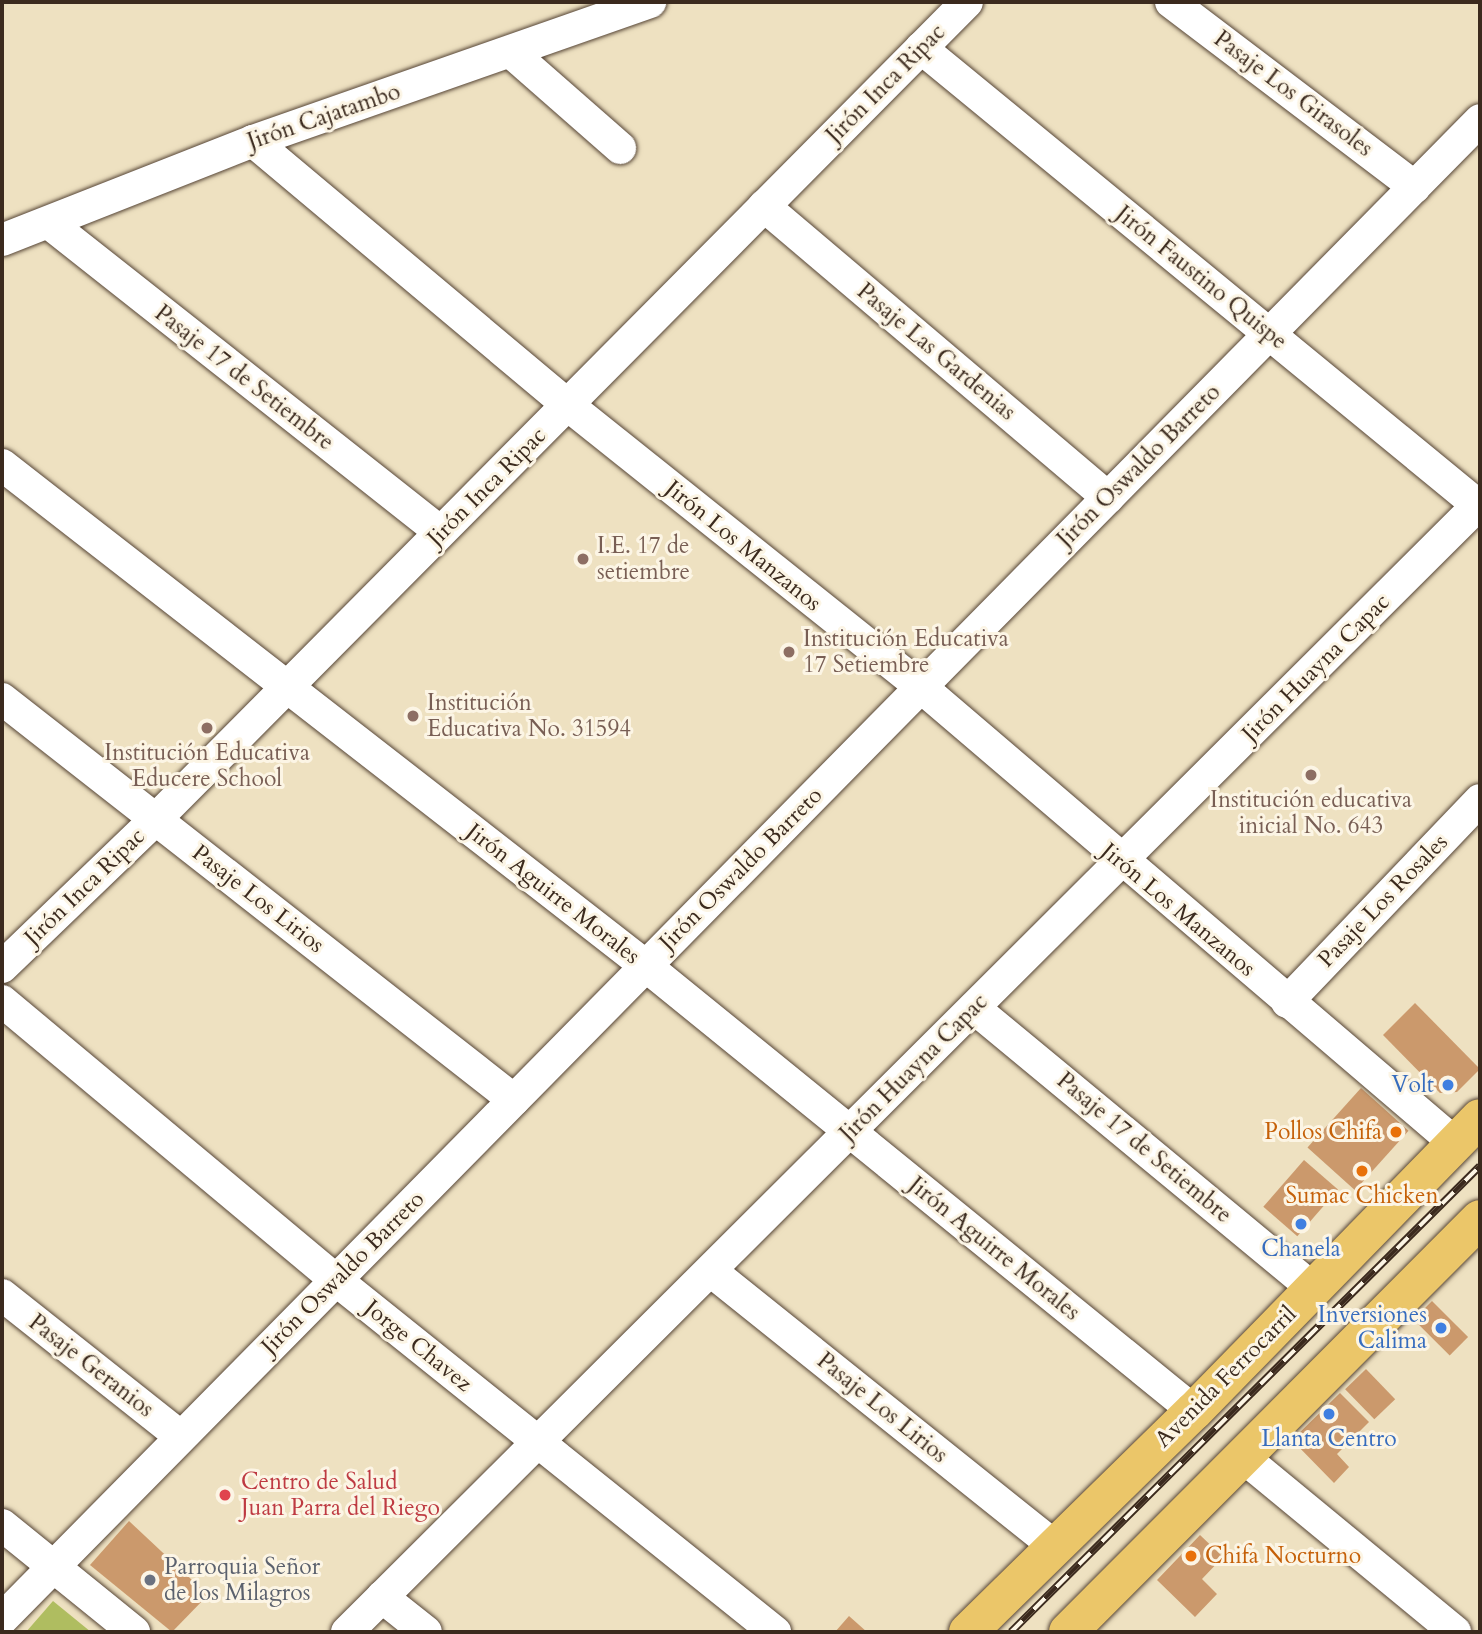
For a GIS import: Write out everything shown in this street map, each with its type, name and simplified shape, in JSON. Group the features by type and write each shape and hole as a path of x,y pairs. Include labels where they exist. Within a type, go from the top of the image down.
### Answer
{"main road":[{"name":"Avenida Ferrocarril","path":"968,1632 1053,1545 1194,1411 1468,1131"},
{"path":"1068,1632 1480,1219"}],"street":[{"name":"Jirón Cajatambo","path":"2,240 253,141 650,2"},
{"name":"Jirón Inca Ripac","path":"2,967 156,819 440,532 569,406 967,2"},
{"name":"Pasaje Los Girasoles","path":"1171,2 1415,187"},
{"name":"Jirón Faustino Quispe","path":"921,48 1480,505"},
{"path":"512,52 620,148"},
{"name":"Jirón Oswaldo Barreto","path":"2,1619 1480,120"},
{"name":"Jirón Los Manzanos","path":"253,141 569,406 921,687 1121,862 1287,1002 1468,1131"},
{"name":"Pasaje Las Gardenias","path":"764,206 1108,498"},
{"name":"Pasaje 17 de Setiembre","path":"49,223 440,532"},
{"name":"Jirón Aguirre Morales","path":"2,464 646,966 1194,1411"},
{"name":"Jirón Huayna Capac","path":"347,1632 1480,505"},
{"name":"Pasaje Los Lirios","path":"2,699 514,1100"},
{"name":"Pasaje Los Rosales","path":"1287,1002 1480,800"},
{"name":"Jorge Chavez","path":"2,1001 336,1280 775,1632"},
{"name":"Pasaje 17 de Setiembre","path":"974,1008 1313,1287"},
{"name":"Pasaje Los Lirios","path":"710,1271 1053,1545"},
{"name":"Pasaje Geranios","path":"2,1295 181,1437"},
{"path":"1243,1457 1455,1632"},
{"path":"2,1525 134,1632"},
{"path":"382,1597 426,1632"}],"green space":[{"path":"53,1601 91,1632 26,1632"}],"building":[{"path":"1415,1003 1480,1069 1457,1092 1440,1093 1383,1035"},
{"path":"1361,1088 1409,1131 1355,1190 1307,1147"},
{"path":"1304,1160 1338,1190 1297,1236 1263,1207"},
{"name":"Inversiones Calima","path":"1432,1301 1468,1337 1450,1355 1414,1319"},
{"path":"1366,1369 1395,1399 1374,1419 1345,1389"},
{"path":"1340,1393 1369,1422 1337,1454 1349,1467 1334,1483 1292,1440"},
{"name":"Parroquia Señor de los Milagros","path":"129,1521 208,1595 172,1632 90,1565"},
{"path":"1200,1535 1223,1557 1202,1579 1217,1594 1195,1617 1157,1580"},
{"path":"849,1616 867,1632 835,1632"}],"railway":[{"path":"1011,1632 1480,1166"}],"place":[{"name":"I.E. 17 de setiembre","path":"583,559"},
{"name":"Institución Educativa 17 Setiembre","path":"789,652"},
{"name":"Institución Educativa No. 31594","path":"413,716"},
{"name":"Institución Educativa Educere School","path":"207,728"},
{"name":"Institución educativa inicial No. 643","path":"1311,775"},
{"name":"Volt","path":"1448,1085"},
{"name":"Pollos Chifa","path":"1396,1132"},
{"name":"Sumac Chicken","path":"1362,1171"},
{"name":"Chanela","path":"1301,1224"},
{"name":"Inversiones Calima","path":"1441,1328"},
{"name":"Llanta Centro","path":"1329,1414"},
{"name":"Centro de Salud Juan Parra del Riego","path":"225,1495"},
{"name":"Chifa Nocturno","path":"1191,1556"},
{"name":"Parroquia Señor de los Milagros","path":"150,1580"}]}
